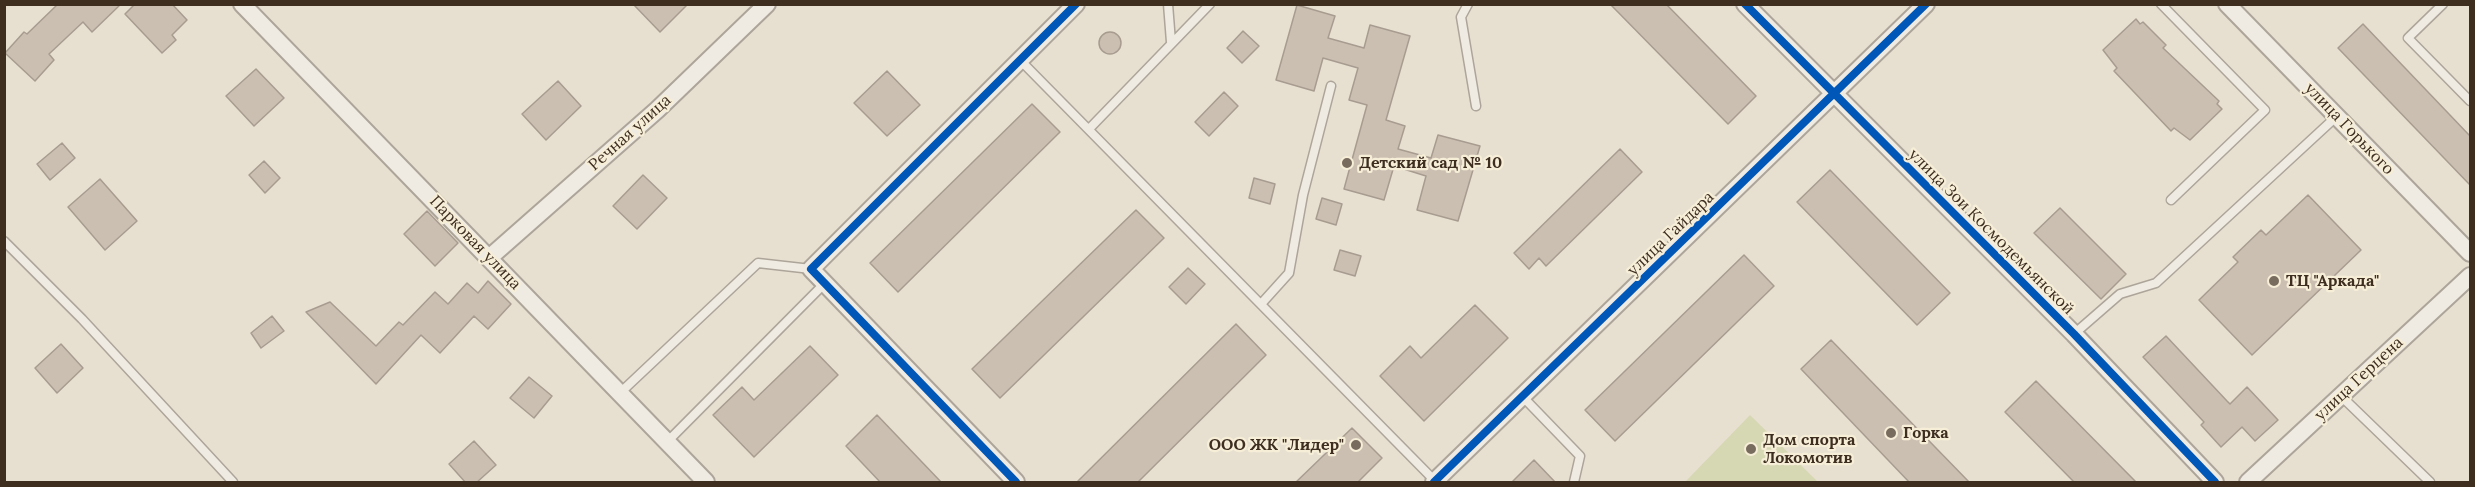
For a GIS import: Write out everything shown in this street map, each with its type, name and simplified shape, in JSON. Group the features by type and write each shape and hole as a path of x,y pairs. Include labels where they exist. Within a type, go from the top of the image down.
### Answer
{"street":[{"name":"Парковая улица","path":"242,4 621,392 706,483"},
{"name":"Речная улица","path":"489,258 657,110 767,4"},
{"path":"1016,483 811,269 1077,4"},
{"name":"улица Зои Космодемьянской","path":"1745,4 2074,334 2215,483"},
{"name":"улица Гайдара","path":"1434,482 1836,94 1926,4"},
{"name":"улица Горького","path":"2227,4 2470,254"},
{"name":"улица Герцена","path":"2248,483 2470,276"}],"lane":[{"path":"1168,4 1171,42"},
{"path":"1089,129 1210,4"},
{"path":"1468,4 1461,17 1476,106"},
{"path":"2161,4 2265,110 2172,200"},
{"path":"2443,4 2408,38 2470,101"},
{"path":"1020,60 1434,482"},
{"path":"1261,304 1289,273 1303,195 1331,86"},
{"path":"2074,334 2120,294 2156,283 2337,116"},
{"path":"4,241 82,320 232,483"},
{"path":"621,392 758,263 811,269"},
{"path":"667,442 825,284"},
{"path":"1522,396 1580,456 1574,483"},
{"path":"2341,396 2430,483"}],"green space":[{"name":"Дом спорта Локомотив","path":"1750,415 1818,482 1685,482"}],"building":[{"path":"58,4 121,4 92,32 83,22 49,54 54,60 35,81 5,53 24,32 27,34"},
{"path":"135,4 172,4 187,20 172,35 176,40 162,53 125,14"},
{"path":"633,4 688,4 660,32"},
{"path":"1610,4 1666,4 1756,96 1728,124"},
{"path":"1297,5 1335,16 1328,38 1364,48 1370,25 1410,36 1386,120 1405,126 1398,149 1431,158 1438,135 1480,146 1458,221 1417,210 1426,176 1394,166 1384,200 1344,189 1367,105 1349,100 1358,68 1323,58 1314,91 1276,80"},
{"path":"2136,19 2140,24 2143,22 2166,45 2163,48 2219,101 2217,104 2222,109 2190,140 2174,128 2171,131 2114,71 2117,68 2103,50"},
{"path":"2363,24 2470,136 2470,185 2338,48"},
{"path":"1243,31 1259,46 1242,63 1227,48"},
{"path":"1110,32 1118,35 1121,43 1118,51 1110,54 1102,51 1099,43 1102,35"},
{"path":"256,69 284,98 254,126 226,96"},
{"path":"887,71 920,105 887,136 854,103"},
{"path":"558,81 581,106 546,140 522,114"},
{"path":"1224,92 1238,106 1209,136 1195,122"},
{"path":"1032,104 1060,132 898,292 870,263"},
{"path":"62,143 75,158 50,180 37,164"},
{"path":"1620,149 1642,172 1546,266 1539,258 1529,269 1514,253"},
{"path":"264,161 280,178 265,193 249,175"},
{"path":"1830,170 1950,293 1917,325 1797,202"},
{"path":"643,175 667,198 637,229 613,206"},
{"path":"1254,178 1275,184 1270,204 1249,198"},
{"path":"100,179 137,221 105,250 68,207"},
{"name":"ТЦ \"Аркада\"","path":"2308,195 2361,250 2252,355 2199,300 2238,262 2233,257 2261,230 2266,235"},
{"path":"1322,198 1342,204 1336,225 1316,219"},
{"path":"2060,208 2126,274 2101,299 2034,233"},
{"path":"1136,210 1164,238 1000,398 972,369"},
{"path":"427,211 458,243 435,266 404,234"},
{"path":"1340,250 1361,256 1355,276 1334,270"},
{"path":"1744,255 1774,286 1615,441 1585,410"},
{"path":"1188,268 1205,284 1186,304 1169,287"},
{"path":"488,281 511,304 488,329 474,316 440,353 421,335 376,384 306,312 330,302 376,346 399,322 403,325 435,292 448,304 467,283 478,293"},
{"path":"1475,305 1508,338 1424,421 1380,376 1410,346 1421,358"},
{"path":"272,316 284,331 261,348 251,333"},
{"path":"1236,324 1266,355 1137,483 1076,483"},
{"path":"2166,336 2230,404 2247,387 2278,420 2255,441 2242,427 2221,447 2201,425 2204,422 2143,357"},
{"path":"1831,340 1970,483 1910,483 1801,369"},
{"path":"61,344 83,368 57,393 35,368"},
{"path":"810,346 838,375 754,457 713,415 742,387 754,400"},
{"path":"529,377 552,396 534,418 510,398"},
{"path":"2036,381 2137,483 2075,483 2005,412"},
{"path":"877,415 942,483 881,483 846,446"},
{"path":"1352,428 1382,458 1357,483 1295,483"},
{"path":"474,441 496,465 476,483 466,483 449,464"},
{"path":"1534,460 1556,483 1511,483"}],"cycle path":[{"path":"1016,482 811,269 1076,4"},
{"path":"1745,4 2074,334 2215,482"},
{"path":"1434,482 1926,4"}],"place":[{"name":"Детский сад № 10","path":"1347,163"},
{"name":"ТЦ \"Аркада\"","path":"2274,281"},
{"name":"Горка","path":"1891,433"},
{"name":"ООО ЖК \"Лидер\"","path":"1356,445"},
{"name":"Дом спорта Локомотив","path":"1751,449"}]}
